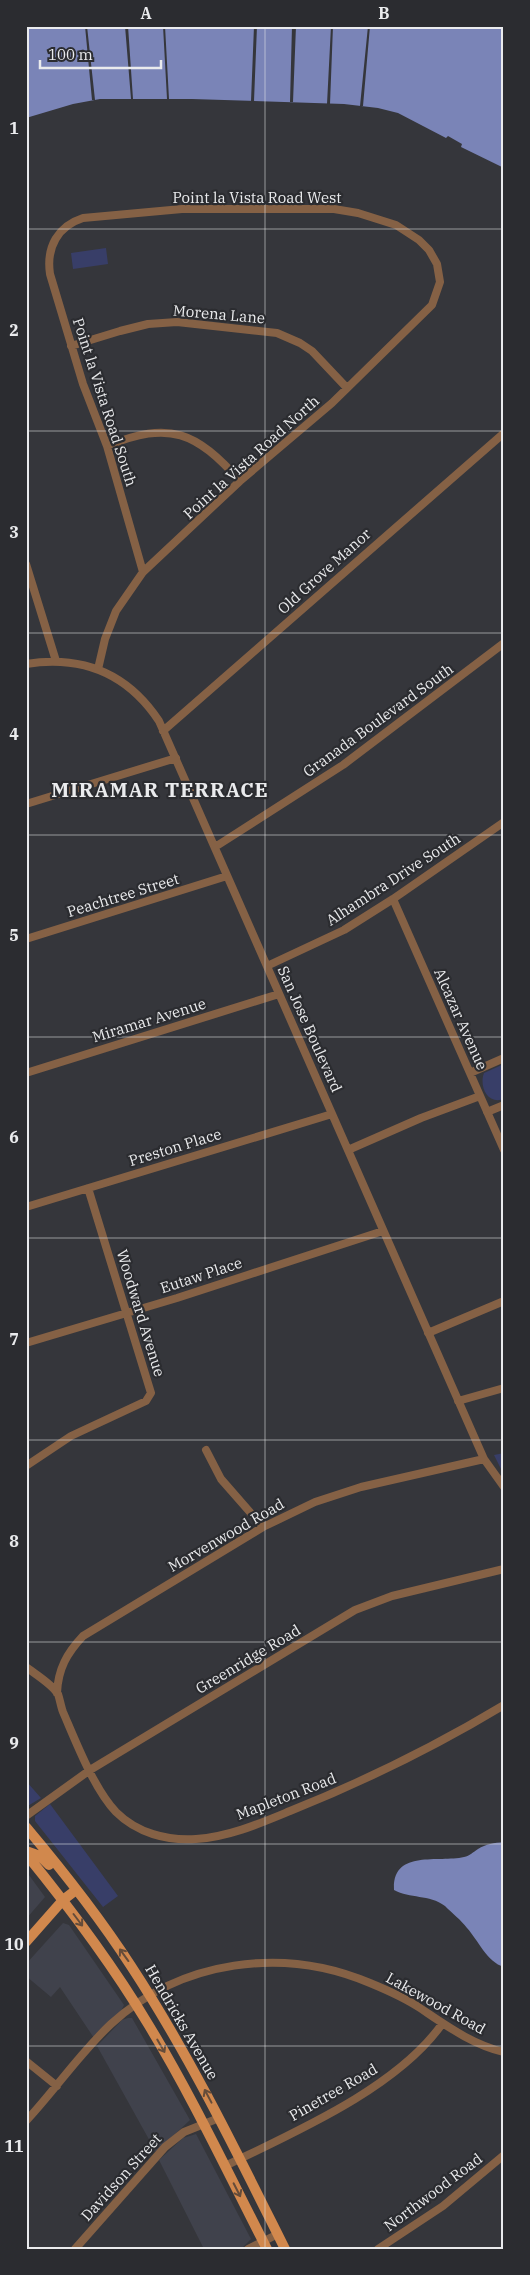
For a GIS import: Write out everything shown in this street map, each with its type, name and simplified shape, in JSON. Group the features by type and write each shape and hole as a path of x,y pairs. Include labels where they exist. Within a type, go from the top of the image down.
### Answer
{"main road":[{"name":"Hendricks Avenue","path":"26,1827 74,1886 150,1996 219,2118 285,2249"},
{"name":"Hendricks Avenue","path":"26,1852 97,1946 136,2004 178,2075 265,2245"},
{"path":"26,1852 40,1856 52,1869 74,1886 26,1942"}],"street":[{"name":"Point la Vista Road West","path":"54,240 65,227 84,218 182,209 338,209 385,220 403,229 429,250 437,264 439,277"},
{"name":"Point la Vista Road South","path":"54,240 49,256 50,274 71,346 107,446 143,572"},
{"name":"Point la Vista Road North","path":"98,669 105,639 116,611 143,572 240,481 347,388 425,313 436,298 439,277"},
{"name":"Morena Lane","path":"71,346 148,324 177,322 277,333 300,343 312,351 347,388"},
{"path":"107,446 146,433 163,432 183,435 207,447 240,481"},
{"name":"Old Grove Manor","path":"163,731 504,433"},
{"path":"26,564 56,661"},
{"name":"Granada Boulevard South","path":"215,847 344,765 504,643"},
{"name":"San Jose Boulevard","path":"26,664 56,661 98,669 116,677 150,708 176,758 484,1459 504,1487"},
{"path":"26,804 176,758"},
{"name":"Alhambra Drive South","path":"267,966 328,939 393,899 504,822"},
{"name":"Peachtree Street","path":"26,939 227,876"},
{"name":"Alcazar Avenue","path":"393,899 504,1150"},
{"name":"Miramar Avenue","path":"26,1073 279,994"},
{"path":"470,1073 504,1058"},
{"path":"348,1150 421,1118 480,1096"},
{"path":"487,1112 504,1105"},
{"name":"Preston Place","path":"26,1207 332,1114"},
{"name":"Woodward Avenue","path":"26,1466 71,1436 146,1401 151,1393 88,1188"},
{"name":"Eutaw Place","path":"26,1343 383,1231"},
{"path":"428,1333 504,1301"},
{"path":"458,1401 504,1388"},
{"path":"206,1450 221,1479 263,1527"},
{"name":"Morvenwood Road","path":"57,1693 58,1678 63,1663 83,1636 263,1527 315,1502 361,1487 484,1459"},
{"name":"Greenridge Road","path":"26,1816 90,1770 355,1610 392,1596 504,1569"},
{"path":"26,1667 57,1693"},
{"name":"Mapleton Road","path":"57,1693 62,1711 90,1770 106,1799 116,1812 141,1830 176,1839 215,1837 262,1822 334,1793 405,1760 504,1704"},
{"name":"Lakewood Road","path":"26,2121 110,2026 136,2004 186,1978 217,1968 246,1963 288,1964 337,1972 369,1983 408,2001 459,2034 504,2052"},
{"name":"Pinetree Road","path":"225,2166 332,2111 386,2078 422,2047 442,2024"},
{"path":"26,2061 57,2086"},
{"name":"Davidson Street","path":"75,2249 165,2147 184,2132 219,2118"},
{"name":"Northwood Road","path":"378,2249 443,2206 504,2155"},
{"path":"248,2249 265,2245 278,2234"}],"shaded area":[{"path":"26,26 504,26 504,168 461,147 462,144 448,136 446,138 398,113 378,108 344,104 192,99 100,99 73,104 26,118"},
{"path":"106,248 108,264 73,269 71,253"},
{"path":"504,1064 504,1099 493,1099 489,1097 484,1089 484,1073"},
{"path":"504,1453 504,1475 494,1455"},
{"path":"26,1781 41,1798 26,1807"},
{"path":"50,1804 118,1896 103,1907 35,1821 35,1816"},
{"path":"504,1842 504,1967 488,1956 465,1925 445,1906 433,1900 406,1895 394,1890 395,1877 400,1868 408,1863 418,1860 464,1857 484,1846"},
{"path":"26,1871 45,1897 26,1919"},
{"path":"63,1923 69,1925 124,2005 119,2015 94,2038 60,1987 51,1997 26,1976 26,1964"},
{"path":"132,2018 190,2120 156,2152 97,2046 122,2020"},
{"path":"196,2134 251,2239 241,2249 204,2249 159,2160 183,2138"}],"pier":[{"path":"85,26 87,26 95,100 92,100"},
{"path":"125,26 128,26 133,99 131,99"},
{"path":"163,26 165,26 169,99 167,99"},
{"path":"254,26 257,26 254,101 251,101"},
{"path":"292,26 296,26 293,102 290,102"},
{"path":"331,26 333,26 330,104 327,104"},
{"path":"368,26 370,26 363,106 360,106"}],"district":[{"name":"MIRAMAR TERRACE","path":"160,789"}]}
